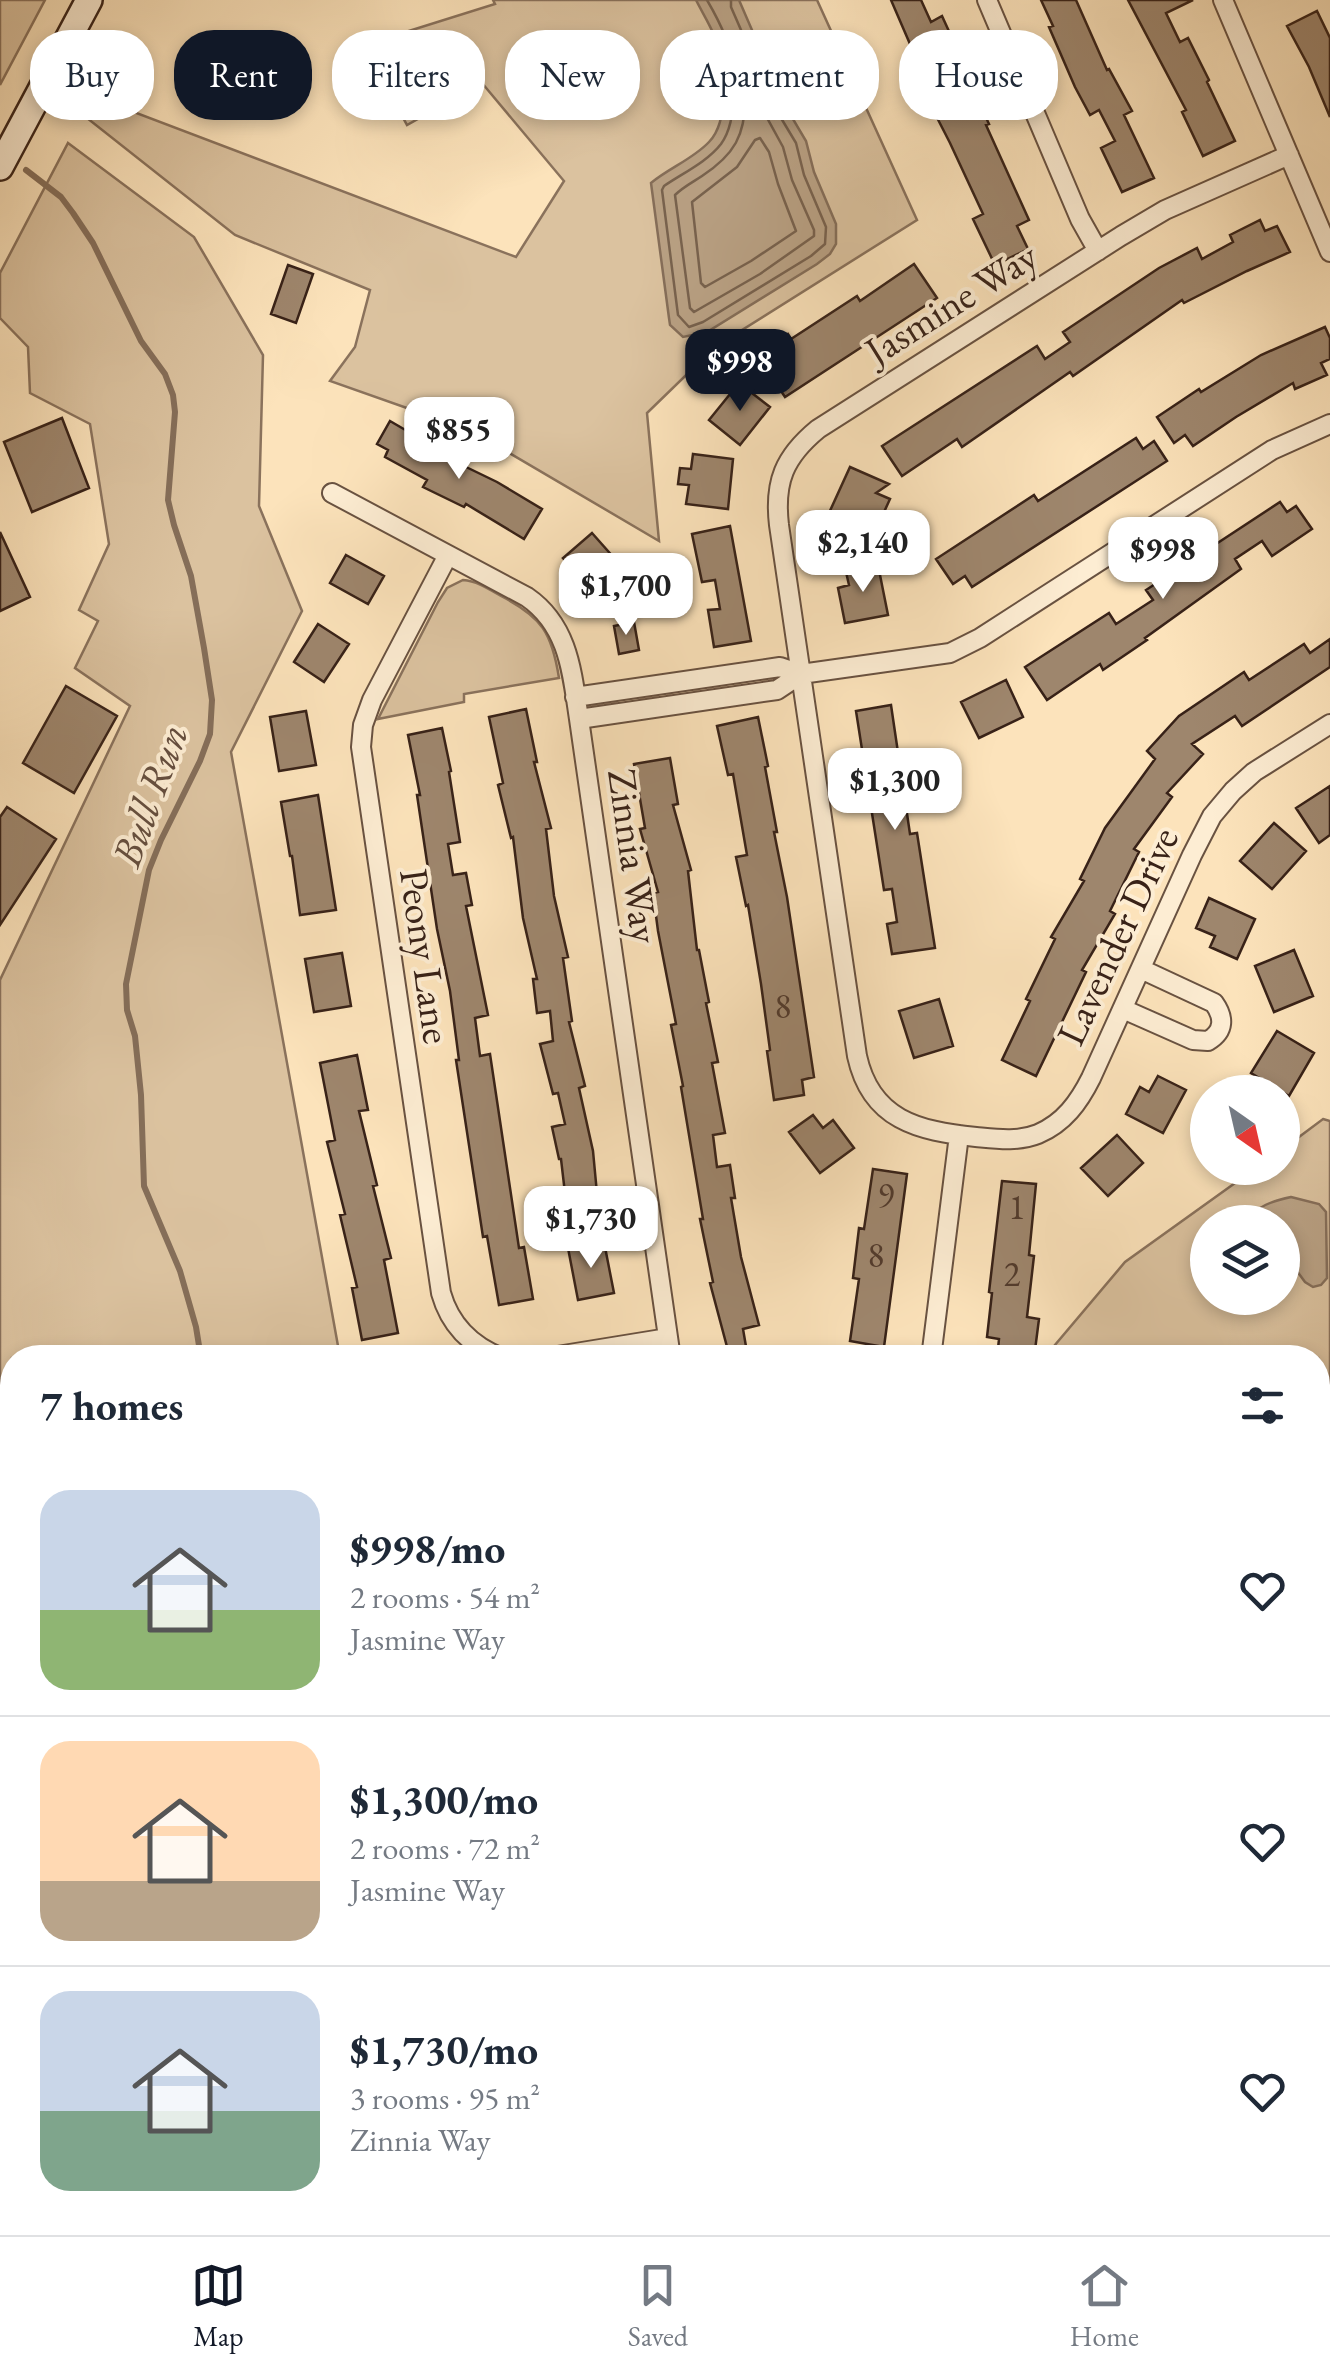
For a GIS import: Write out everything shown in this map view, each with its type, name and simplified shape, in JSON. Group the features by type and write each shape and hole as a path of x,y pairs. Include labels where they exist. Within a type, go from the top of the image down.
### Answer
{"main road":[{"path":"0,167 89,0"}],"street":[{"path":"986,0 1080,219 1098,250"},
{"path":"1227,1 1330,252"},
{"name":"Jasmine Way","path":"959,1135 904,1122 879,1102 862,1076 778,509 783,471 806,439 830,421 1098,250 1164,210 1289,155"},
{"path":"579,720 777,690 801,674 960,649 1272,450 1330,424"},
{"name":"Zinnia Way","path":"332,493 518,592 543,610 564,642 579,720 669,1345"},
{"name":"Peony Lane","path":"448,555 372,700 361,747 441,1293 466,1338 478,1345"},
{"path":"575,697 780,667 801,674"},
{"name":"Lavender Drive","path":"959,1135 1010,1140 1039,1133 1064,1117 1082,1094 1218,807 1254,772 1330,724"},
{"path":"1123,1009 1193,1040 1208,1040 1220,1031 1220,1011 1214,1004 1141,969"},
{"path":"933,1345 959,1135"}],"shaded area":[{"path":"0,0 45,0 0,85"},
{"path":"493,0 817,0 831,30 660,30 660,120 872,120 917,220 715,347 647,413 659,541 472,431 330,381 355,347 370,290 235,235 90,120 154,120 516,257 564,181 513,120 640,120 640,30 505,30 505,110 485,87 485,30 412,30 495,4"},
{"path":"68,143 194,237 263,355 259,506 302,611 231,752 338,1345 0,1345 0,980 130,706 75,668 98,621 79,610 109,544 90,424 30,393 28,347 0,318 0,273"},
{"path":"463,580 487,588 536,619 553,649 559,678 464,694 464,702 378,719 438,602 447,588"},
{"path":"1323,1119 1330,1121 1330,1345 1055,1345 1125,1262 1190,1215 1190,1315 1300,1315 1300,1205 1204,1205 1232,1185 1300,1185 1300,1136"}],"water":[{"path":"696,0 739,0 752,30 711,30"},
{"path":"720,120 794,120 806,141 814,172 836,224 836,244 817,264 707,332 683,337 670,325 651,183 703,148"},
{"path":"1291,1197 1319,1204 1326,1212 1327,1278 1321,1285 1313,1287 1300,1275 1300,1205 1265,1205"}],"building":[{"path":"891,0 921,0 931,22 942,16 948,30 904,30"},
{"path":"1041,0 1076,0 1107,70 1132,111 1124,115 1154,178 1122,192 1101,148 1115,141 1099,110 1090,115 1058,48 1058,30 1049,27 1053,26"},
{"path":"1128,0 1193,0 1166,13 1180,42 1188,38 1235,141 1203,156 1182,112 1186,110"},
{"path":"1317,11 1330,38 1330,117 1287,26"},
{"path":"938,120 987,120 1029,220 1017,226 1028,249 995,265 973,219 983,214"},
{"path":"1260,220 1265,231 1277,226 1290,252 1184,303 1182,300 962,447 957,439 902,476 882,446 1037,346 1045,359 1070,342 1063,332 1159,268 1197,248 1202,259 1233,242 1230,235"},
{"path":"914,264 937,298 785,397 763,364 778,354 772,345 788,334 791,339 857,296 860,301"},
{"path":"288,265 313,274 296,323 271,314"},
{"path":"1325,327 1330,338 1330,359 1321,363 1327,375 1295,389 1293,383 1193,446 1185,435 1174,443 1157,417 1261,355"},
{"path":"739,383 770,407 740,445 709,420"},
{"path":"62,418 89,488 32,512 4,442"},
{"path":"390,421 431,445 429,449 542,509 524,539 466,504 464,507 423,487 427,480 385,457 388,450 377,444"},
{"path":"1136,438 1143,449 1154,441 1167,461 972,587 965,576 953,584 936,559 1034,495 1038,501"},
{"path":"693,454 733,459 728,509 686,504 689,485 678,484 680,468 691,469"},
{"path":"850,467 889,484 876,493 890,499 874,534 829,513"},
{"path":"1280,502 1287,512 1296,506 1312,529 1272,556 1262,541 1235,559 1241,569 1147,640 1103,670 1100,664 1047,700 1025,667 1109,613 1116,624 1153,600 1146,590"},
{"path":"730,526 751,641 714,647 708,610 720,609 715,580 702,582 692,534"},
{"path":"0,532 30,597 0,611"},
{"path":"592,533 622,567 594,592 563,558"},
{"path":"346,555 384,576 368,604 330,583"},
{"path":"878,565 888,615 845,623 838,588 849,585 846,572"},
{"path":"634,622 639,650 619,654 614,626"},
{"path":"318,624 349,644 324,682 294,662"},
{"path":"1330,639 1330,667 1242,726 1235,716 1192,744 1203,754 1167,793 1172,797 1134,849 1139,852 1110,911 1115,914 1082,970 1086,972 1036,1076 1002,1060 1055,939 1051,937 1084,881 1080,879 1105,828 1155,759 1147,751 1179,716 1244,672 1249,680 1304,644 1310,653"},
{"path":"1006,680 1023,717 979,738 961,702"},
{"path":"66,686 117,716 74,793 23,763"},
{"path":"891,705 910,834 917,833 935,948 892,954 887,924 897,922 892,889 884,890 856,711"},
{"path":"526,709 534,762 551,828 546,829 554,896 568,957 563,958 572,1021 569,1022 585,1086 579,1088 593,1151 599,1215 568,1219 561,1159 552,1127 565,1124 540,1044 553,1041 550,1011 537,1013 533,979 537,979 523,918 513,837 498,785 503,783 489,717"},
{"path":"306,711 316,765 279,771 270,717"},
{"path":"758,717 814,1077 802,1080 804,1095 774,1100 761,984 736,857 747,855 733,774 728,775 717,726"},
{"path":"442,728 460,842 448,844 453,875 466,873 472,905 466,906 488,1015 475,1018 480,1056 490,1054 519,1248 524,1247 533,1299 499,1305 487,1236 483,1237 456,1060 450,991 408,735"},
{"path":"670,758 678,804 673,805 691,870 688,871 697,950 718,1062 712,1063 725,1133 713,1135 717,1167 730,1165 741,1257 759,1325 743,1329 746,1345 727,1345 710,1283 713,1282 671,1025 676,1024 658,931 653,893 658,892 640,829 645,828 634,764"},
{"path":"1330,786 1330,835 1319,843 1296,808"},
{"path":"318,795 336,910 300,915 281,802"},
{"path":"7,807 56,839 0,925 0,817"},
{"path":"1274,823 1306,851 1272,889 1240,861"},
{"path":"1209,898 1255,919 1237,959 1210,947 1215,936 1196,928"},
{"path":"1294,950 1313,996 1274,1012 1255,966"},
{"path":"342,953 351,1006 314,1012 305,959"},
{"path":"939,999 953,1046 914,1058 899,1011"},
{"path":"1277,1031 1314,1053 1300,1077 1251,1073"},
{"path":"357,1055 368,1110 359,1111 391,1258 384,1260 398,1333 362,1340 352,1288 357,1287 340,1215 345,1214 327,1142 335,1140 320,1063"},
{"path":"1158,1076 1186,1090 1163,1133 1126,1114 1140,1087 1149,1092"},
{"path":"813,1115 823,1128 833,1120 854,1148 820,1173 789,1132"},
{"path":"1117,1135 1143,1163 1108,1196 1081,1168"},
{"path":"873,1169 907,1174 884,1345 850,1341 859,1279 853,1278 859,1228 864,1229"},
{"path":"1002,1181 1036,1184 1027,1317 1039,1319 1036,1345 998,1345 999,1339 987,1337 992,1293 989,1292"},
{"path":"604,1242 614,1293 578,1300 568,1248"}],"waterway":[{"name":"Bull Run","path":"26,170 61,197 93,243 141,341 165,374 173,395 168,500 191,576 204,648 212,700 210,734 149,870 126,984 141,1095 144,1186 180,1271 199,1345"}]}
